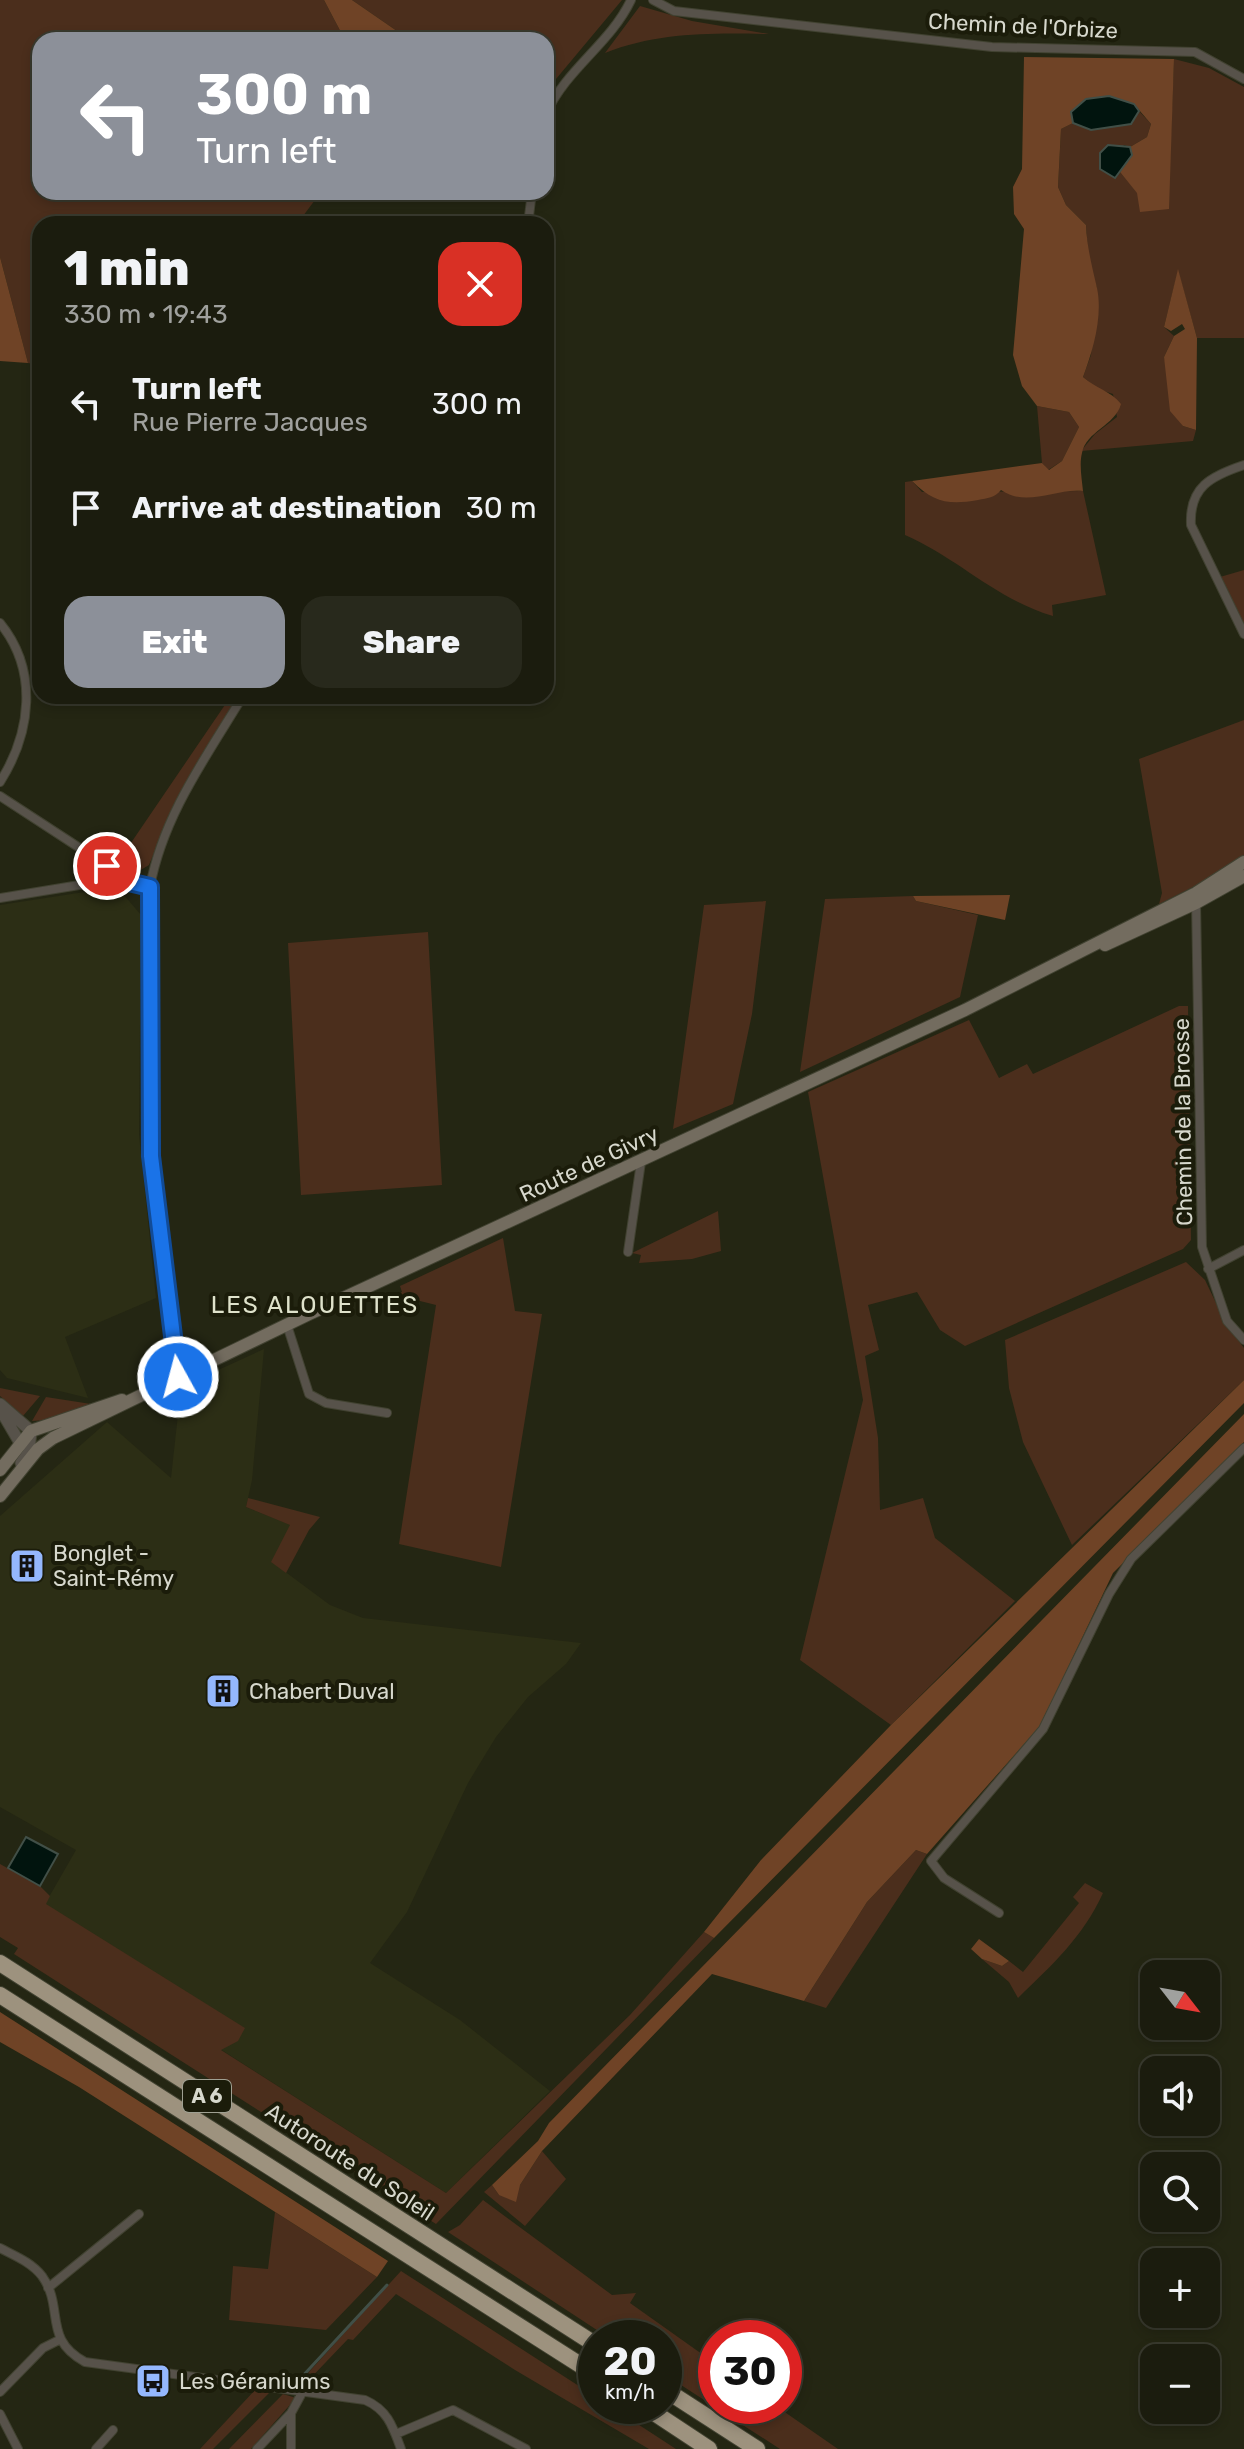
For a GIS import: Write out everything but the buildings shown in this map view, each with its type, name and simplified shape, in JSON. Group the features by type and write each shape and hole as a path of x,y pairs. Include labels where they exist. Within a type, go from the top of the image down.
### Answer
{"highway":[{"name":"Autoroute du Soleil","path":"0,1963 578,2333"},
{"name":"Autoroute du Soleil","path":"0,1995 578,2363"},
{"path":"682,2401 757,2449"},
{"path":"671,2424 709,2449"}],"main road":[{"name":"Route de Givry","path":"1196,898 1244,862"},
{"name":"Route de Givry","path":"0,1495 29,1446 31,1431 129,1399 178,1377 1064,961 1135,934 1196,898 1244,876"},
{"name":"Route de Givry","path":"0,1470 29,1446 111,1411 129,1399"}],"street":[{"path":"554,100 565,80 615,25 631,0"},
{"name":"Chemin de l'Orbize","path":"653,0 674,11 992,47 1195,52 1244,79"},
{"path":"1244,465 1209,480 1190,506 1191,525 1244,634"},
{"path":"0,623 21,662 28,701 21,745 0,782"},
{"path":"178,1377 150,1142 150,887 156,859 179,804 238,704"},
{"path":"0,796 115,871 116,879"},
{"path":"0,898 116,879 150,887"},
{"name":"Chemin de la Brosse","path":"1196,898 1202,1247 1227,1321 1244,1340"},
{"path":"628,1252 641,1162"},
{"path":"1208,1269 1244,1250"},
{"path":"287,1325 309,1394 326,1403 387,1413"},
{"path":"0,1406 31,1431"},
{"path":"0,1406 29,1446"},
{"path":"999,1913 944,1878 931,1861 1043,1729 1109,1594 1131,1559 1244,1448"},
{"path":"48,2288 139,2214"},
{"path":"0,2248 34,2268 48,2288 59,2340 74,2356 96,2366 303,2391 374,2404 390,2420 401,2449"},
{"path":"0,2392 43,2348 59,2340"},
{"path":"257,2449 291,2413 303,2391"},
{"path":"396,2434 449,2411 458,2411 526,2449"},
{"path":"291,2413 291,2449"},
{"path":"0,2414 18,2449"},
{"path":"96,2449 113,2430"}],"shaded area":[{"path":"0,0 324,0 341,32 32,32 32,200 315,200 303,216 32,216 32,364 28,363 0,257"},
{"path":"324,0 352,0 398,32 341,32"},
{"path":"352,0 622,0 554,81 554,32 398,32"},
{"path":"640,6 692,21 769,34 665,37 605,53"},
{"path":"1024,57 1174,59 1169,209 1140,212 1137,193 1120,172 1131,155 1130,147 1147,137 1151,124 1134,104 1071,112 1073,123 1061,129 1058,187 1066,205 1086,225 1099,299 1096,333 1083,377 1121,404 1113,418 1085,445 1081,462 1083,491 1021,497 1001,490 978,500 942,501 912,481 1042,463 1049,470 1062,461 1079,427 1069,412 1037,406 1022,386 1013,355 1024,229 1014,214 1013,187 1022,169"},
{"path":"1174,59 1209,68 1244,87 1244,338 1197,338 1178,271 1164,327 1174,336 1164,357 1183,426 1196,430 1193,441 1081,451 1095,434 1117,417 1113,394 1097,389 1083,377 1091,355 1097,288 1089,266 1086,225 1066,205 1058,187 1061,129 1073,123 1091,130 1131,124 1139,111 1151,124 1147,137 1130,147 1124,145 1100,169 1115,178 1120,172 1138,193 1168,209"},
{"path":"1109,96 1134,104 1139,111 1131,124 1091,130 1073,123 1071,112 1086,99"},
{"path":"1108,145 1130,147 1132,155 1115,178 1100,169 1100,153"},
{"path":"0,257 28,363 0,361"},
{"path":"1178,269 1197,338 1196,430 1183,426 1170,411 1164,357 1174,336 1185,329 1182,324 1171,331 1164,327"},
{"path":"1037,406 1069,412 1079,427 1062,461 1048,470 1042,463"},
{"path":"912,481 922,492 1083,491 1106,595 1052,605 1053,616 1014,600 905,535 905,482"},
{"path":"1244,570 1244,625 1220,577"},
{"path":"226,704 234,704 163,831 149,865 139,871 126,868 120,859"},
{"path":"1244,720 1244,857 1221,873 1159,904 1162,893 1139,759"},
{"path":"117,887 141,915 139,1135 156,1298 65,1337 88,1398 7,1378 0,1370 0,905"},
{"path":"1010,895 1005,920 916,901 913,896"},
{"path":"913,896 916,901 978,915 960,997 800,1072 825,899"},
{"path":"766,901 752,1014 733,1104 673,1129 704,905"},
{"path":"428,932 442,1185 301,1195 288,943"},
{"path":"1179,1006 1188,1006 1191,1240 1183,1249 965,1346 940,1330 917,1292 868,1305 879,1350 865,1356 878,1438 880,1510 923,1498 935,1538 1015,1601 891,1725 800,1660 863,1400 808,1092 969,1020 999,1078 1027,1064 1033,1074"},
{"path":"718,1211 721,1251 692,1259 639,1263 641,1255 632,1253"},
{"path":"503,1238 515,1311 542,1314 501,1567 399,1544 436,1305 396,1295 402,1292 400,1286"},
{"path":"1186,1262 1205,1280 1226,1324 1244,1348 1244,1380 1072,1545 1023,1442 1009,1388 1005,1340"},
{"path":"264,1349 252,1480 246,1507 291,1525 272,1562 330,1605 363,1618 581,1643 566,1664 528,1697 496,1737 468,1783 407,1912 370,1963 460,2020 550,2091 446,2193 220,2049 244,2028 45,1904 76,1850 0,1807 0,1516 107,1422 171,1478 181,1387"},
{"path":"1244,1380 1244,1403 714,1938 704,1932 761,1860 891,1725"},
{"path":"0,1388 40,1396 23,1416 0,1396"},
{"path":"46,1397 91,1405 47,1420 32,1421"},
{"path":"1244,1414 1244,1442 1113,1573 1040,1726 927,1854 916,1850 867,1902 804,2001 712,1974 542,2151 520,2185 516,2202 499,2195 492,2185 538,2141 549,2123"},
{"path":"248,1498 320,1517 309,1530 286,1573 271,1562 290,1525 246,1507"},
{"path":"26,1837 58,1854 40,1886 8,1868"},
{"path":"916,1850 927,1854 826,2008 804,2001 867,1902"},
{"path":"0,1864 40,1886 50,1896 46,1904 245,2028 238,2041 221,2050 446,2193 630,2015 704,1932 714,1938 436,2224 14,1954 18,1948 0,1937"},
{"path":"1085,1883 1103,1893 1095,1909 1066,1950 1018,1998 1009,1982 982,1959 1002,1966 1009,1961 1023,1972 1079,1903 1073,1897"},
{"path":"979,1939 1009,1961 1002,1966 982,1959 971,1949"},
{"path":"0,2012 388,2261 377,2277 79,2087 0,2042"},
{"path":"542,2151 566,2179 525,2226 484,2192 492,2185 499,2195 520,2185"},
{"path":"483,2200 612,2295 636,2293 630,2303 654,2320 582,2320 448,2232 460,2225"},
{"path":"275,2212 377,2277 326,2330 229,2320 233,2266 268,2269"},
{"path":"401,2271 578,2385 578,2407 396,2294 353,2340 348,2339 304,2385 298,2384"},
{"path":"682,2340 698,2351 698,2396 682,2386"},
{"path":"255,2390 269,2393 213,2449 200,2449"},
{"path":"283,2394 296,2398 251,2449 229,2449"},
{"path":"607,2424 638,2424 676,2449 649,2449"},
{"path":"741,2424 802,2424 838,2449 780,2449"}],"waterway":[{"path":"299,2380 387,2285"}],"place":[{"name":"Bonglet - Saint-Rémy","path":"27,1566"},
{"name":"Chabert Duval","path":"223,1691"},
{"name":"Les Géraniums","path":"153,2381"}],"district":[{"name":"LES ALOUETTES","path":"315,1305"}],"route":[{"path":"107,866 115,871 116,879 150,887 148,1102 151,1156 178,1377"}]}
